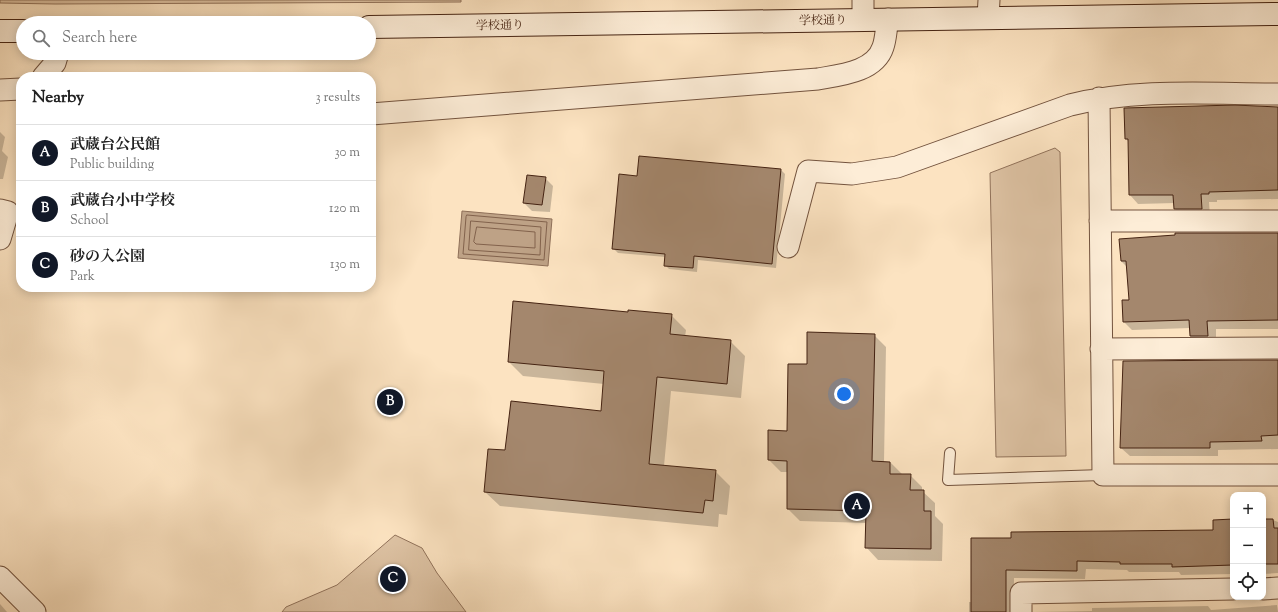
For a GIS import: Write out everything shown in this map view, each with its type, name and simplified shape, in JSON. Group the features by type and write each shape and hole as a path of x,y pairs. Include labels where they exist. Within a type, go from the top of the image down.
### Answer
{"street":[{"name":"学校通り","path":"376,27 863,10 888,19 988,9 1278,14"},
{"path":"376,114 818,80 851,73 876,60 883,48 888,19"},
{"path":"0,31 16,31"},
{"path":"47,72 56,60"},
{"path":"0,90 16,89"},
{"path":"788,247 808,171 852,174 897,167 1070,105 1099,98 1129,94 1278,94"},
{"path":"1099,98 1103,475 1278,475"},
{"path":"0,210 8,212 0,239"},
{"path":"1100,221 1278,221"},
{"path":"1101,349 1278,348"},
{"path":"0,578 35,612"},
{"path":"1266,588 1278,588"},
{"path":"1021,612 1021,593 1230,589"}],"lane":[{"path":"950,453 948,480 1103,475"}],"shaded area":[{"path":"0,0 461,0 461,2 55,4 0,3"},
{"path":"1055,148 1060,152 1066,456 996,457 990,173"},
{"path":"395,535 422,548 437,573 466,612 282,612 286,607 337,585"}],"water":[{"path":"462,211 552,219 548,266 458,258"}],"building":[{"path":"1235,105 1278,107 1278,190 1209,192 1209,194 1201,194 1202,209 1174,209 1173,195 1129,195 1128,139 1125,139 1124,108"},
{"path":"639,156 781,169 772,264 694,256 693,268 664,266 665,254 612,249 619,174 637,176"},
{"path":"527,175 546,177 542,205 523,203"},
{"path":"1175,233 1278,233 1278,320 1207,321 1208,336 1190,336 1189,320 1123,322 1122,300 1129,300 1126,261 1121,261 1119,239 1175,235"},
{"path":"513,301 628,312 628,310 672,314 670,334 731,340 727,384 657,377 649,464 716,470 713,501 705,500 703,513 484,492 488,449 505,450 511,401 601,411 604,371 508,362"},
{"path":"807,332 875,334 872,461 890,462 890,474 911,474 910,490 924,490 924,511 931,511 931,549 865,548 866,511 787,509 787,461 768,460 768,430 787,431 788,364 807,364"},
{"path":"1278,360 1278,435 1261,436 1262,441 1210,442 1210,448 1120,448 1123,361"},
{"path":"1230,519 1230,565 1172,567 1172,564 1120,564 1120,562 1077,561 1077,571 1006,570 1006,612 971,612 971,538 1011,538 1011,532 1213,530 1213,520"},
{"path":"1266,519 1273,519 1274,528 1278,528 1278,564 1266,564"}],"place":[{"name":"武蔵台小中学校","path":"390,402"},
{"name":"武蔵台公民館","path":"857,506"},
{"name":"砂の入公園","path":"393,579"}]}
